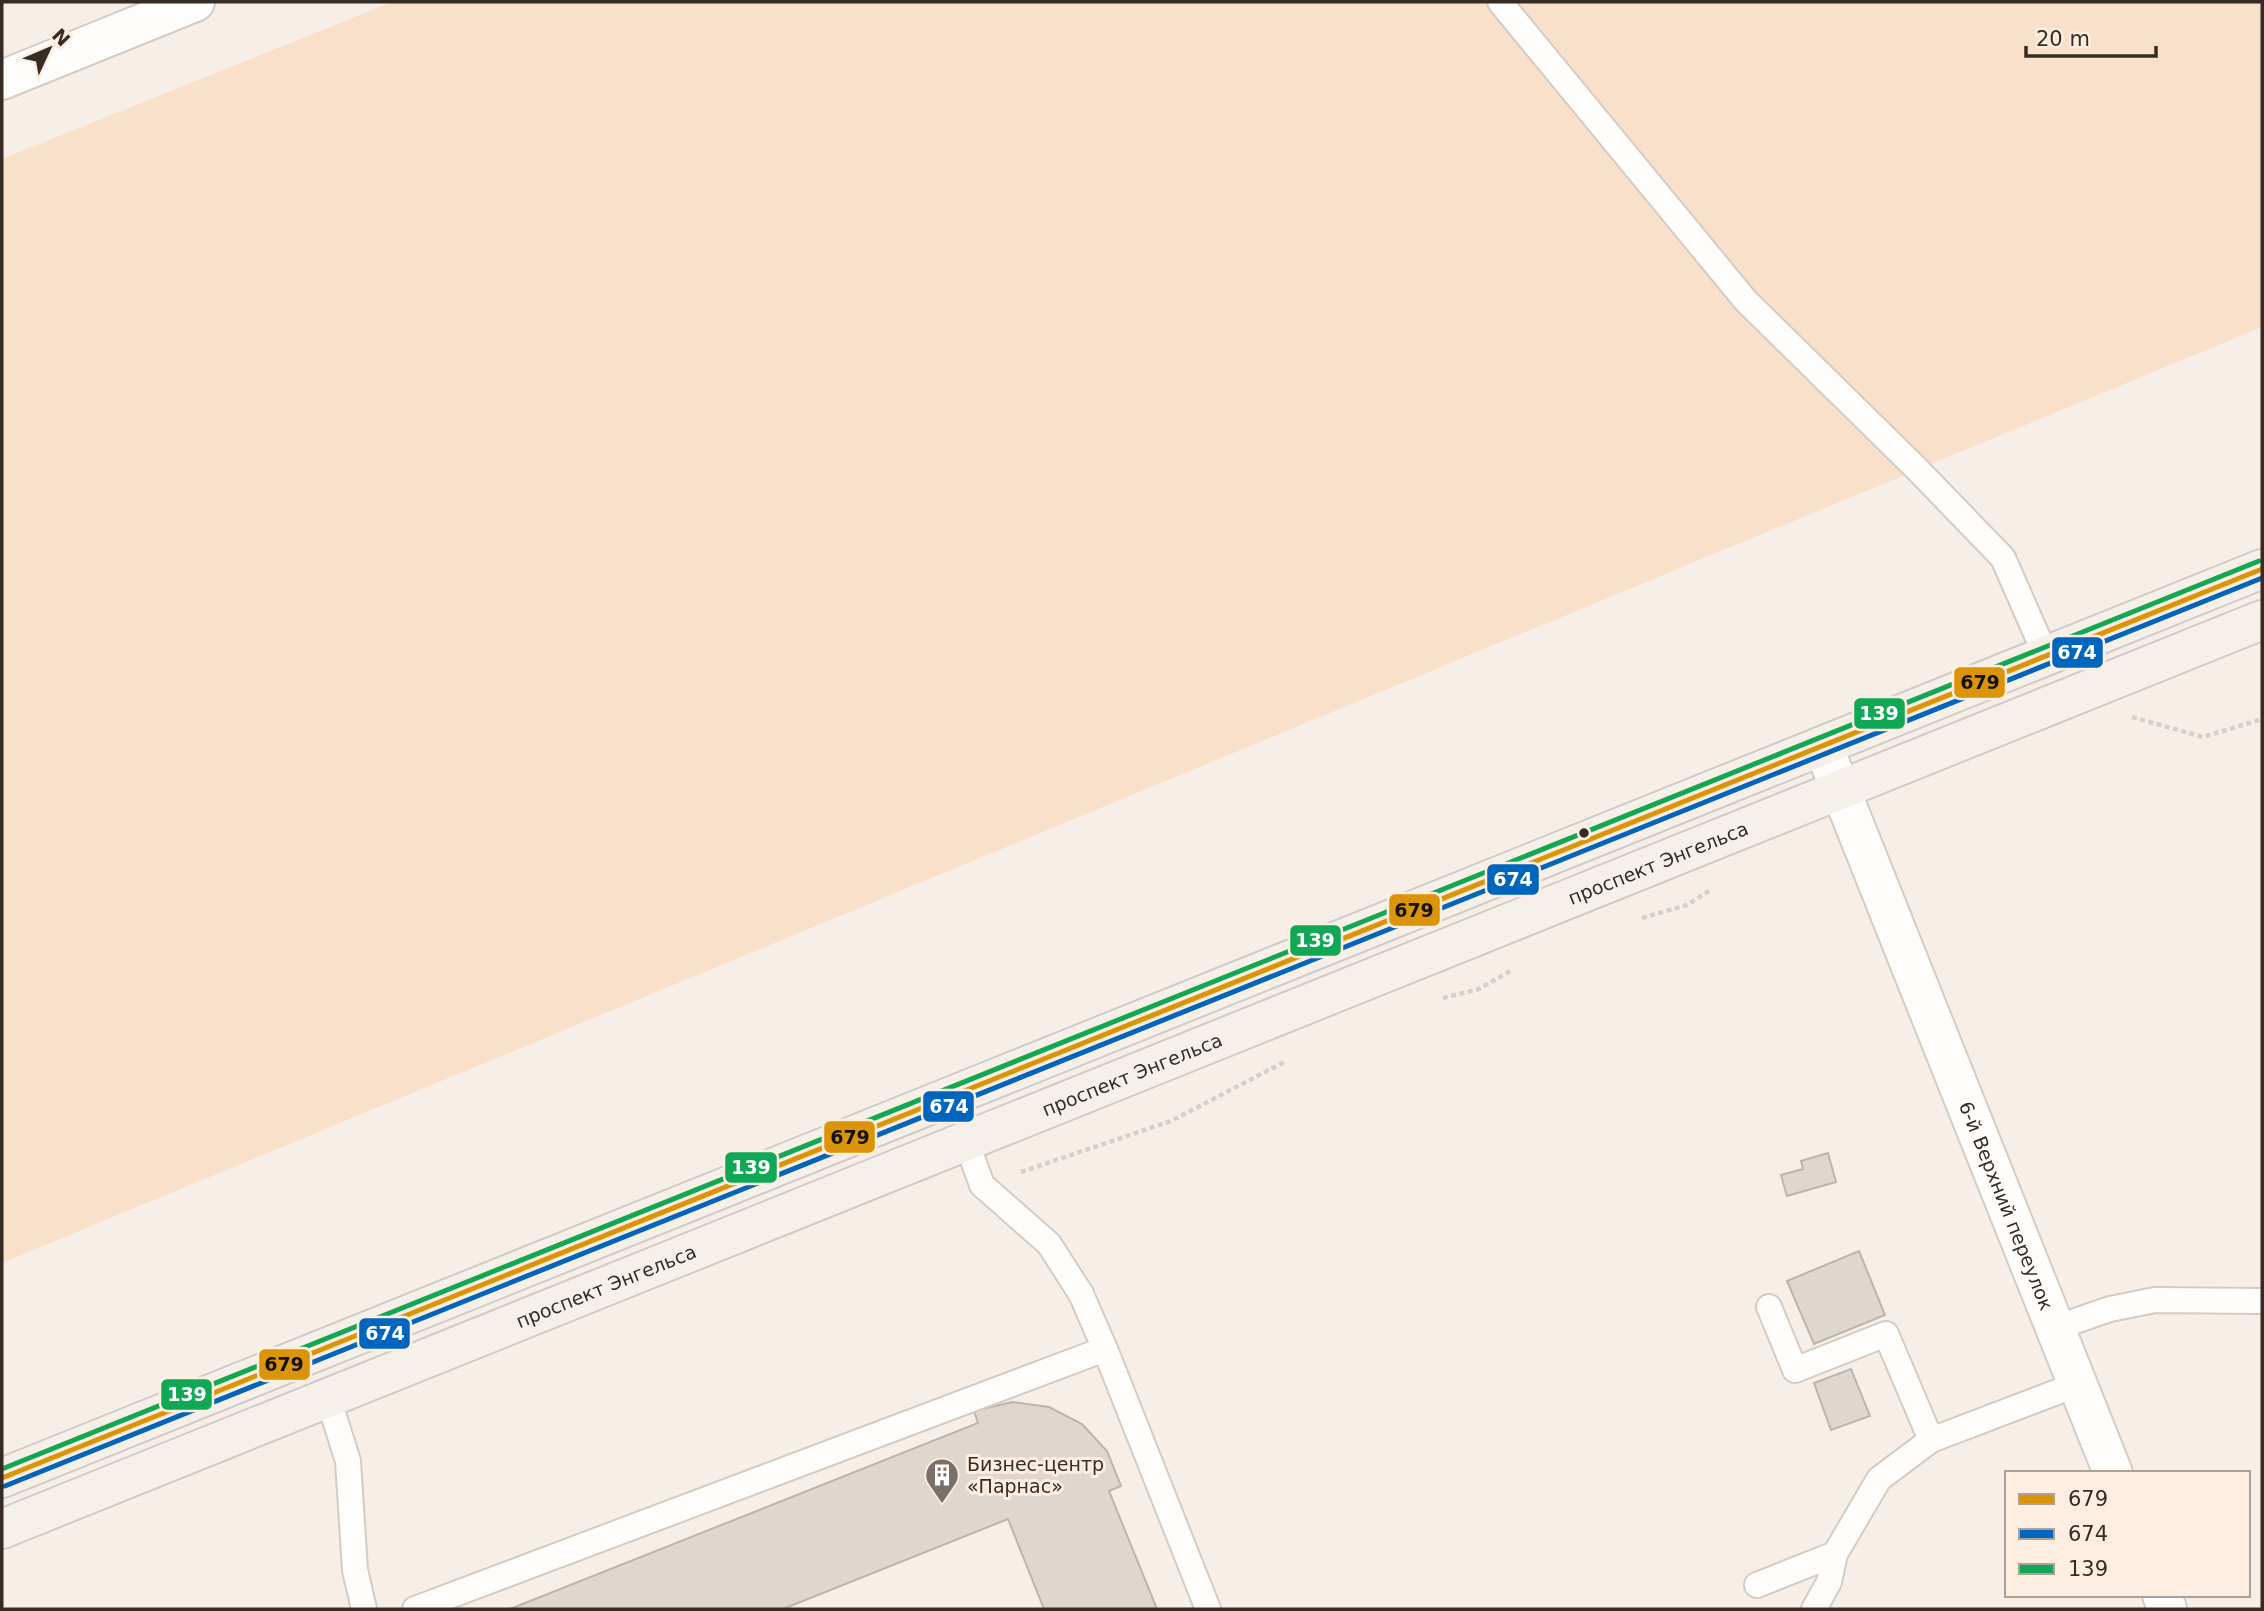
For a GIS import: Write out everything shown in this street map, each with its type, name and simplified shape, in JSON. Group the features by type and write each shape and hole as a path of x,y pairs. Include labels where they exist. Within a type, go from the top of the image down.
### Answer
{"main road":[{"path":"2,1478 2262,569"},
{"name":"проспект Энгельса","path":"2,1529 2262,620"}],"street":[{"path":"2,80 195,2"},
{"name":"6-й Верхний переулок","path":"1823,746 2112,1471"}],"lane":[{"path":"1500,2 1746,301 1908,459 2003,558 2046,656"},
{"path":"966,1142 982,1185 1049,1244 1081,1294 1208,1609"},
{"path":"2055,1328 2110,1309 2155,1300 2262,1301"},
{"path":"1769,1307 1795,1370 1886,1334 1931,1440"},
{"path":"415,1609 1105,1349"},
{"path":"1814,1609 1829,1582 1835,1554 1879,1479 1931,1440 2078,1384"},
{"path":"328,1398 348,1461 355,1570 364,1609"},
{"path":"1757,1585 1835,1554"}],"path":[{"path":"2124,715 2203,737 2262,719"},
{"path":"1636,919 1687,905 1715,887"},
{"path":"1441,998 1479,989 1521,964"},
{"path":"982,1185 1171,1121 1292,1058"}],"shaded area":[{"path":"392,2 2262,2 2262,327 2,1263 2,159"}],"building":[{"path":"1828,1153 1836,1182 1787,1196 1781,1175 1803,1169 1801,1161"},
{"path":"1859,1251 1885,1315 1814,1344 1787,1281"},
{"path":"1851,1369 1870,1416 1831,1430 1814,1383"},
{"name":"Бизнес-центр «Парнас»","path":"1012,1402 1049,1407 1082,1424 1107,1451 1121,1486 1109,1491 1157,1609 1044,1609 1008,1519 783,1609 510,1609 978,1423 974,1411"}],"transit line":[{"name":"139","path":"2,1469 2259,561"},
{"name":"679","path":"2,1478 2262,569"},
{"name":"674","path":"5,1486 2262,578"}],"place":[{"name":"Бизнес-центр «Парнас»","path":"942,1505"}]}
